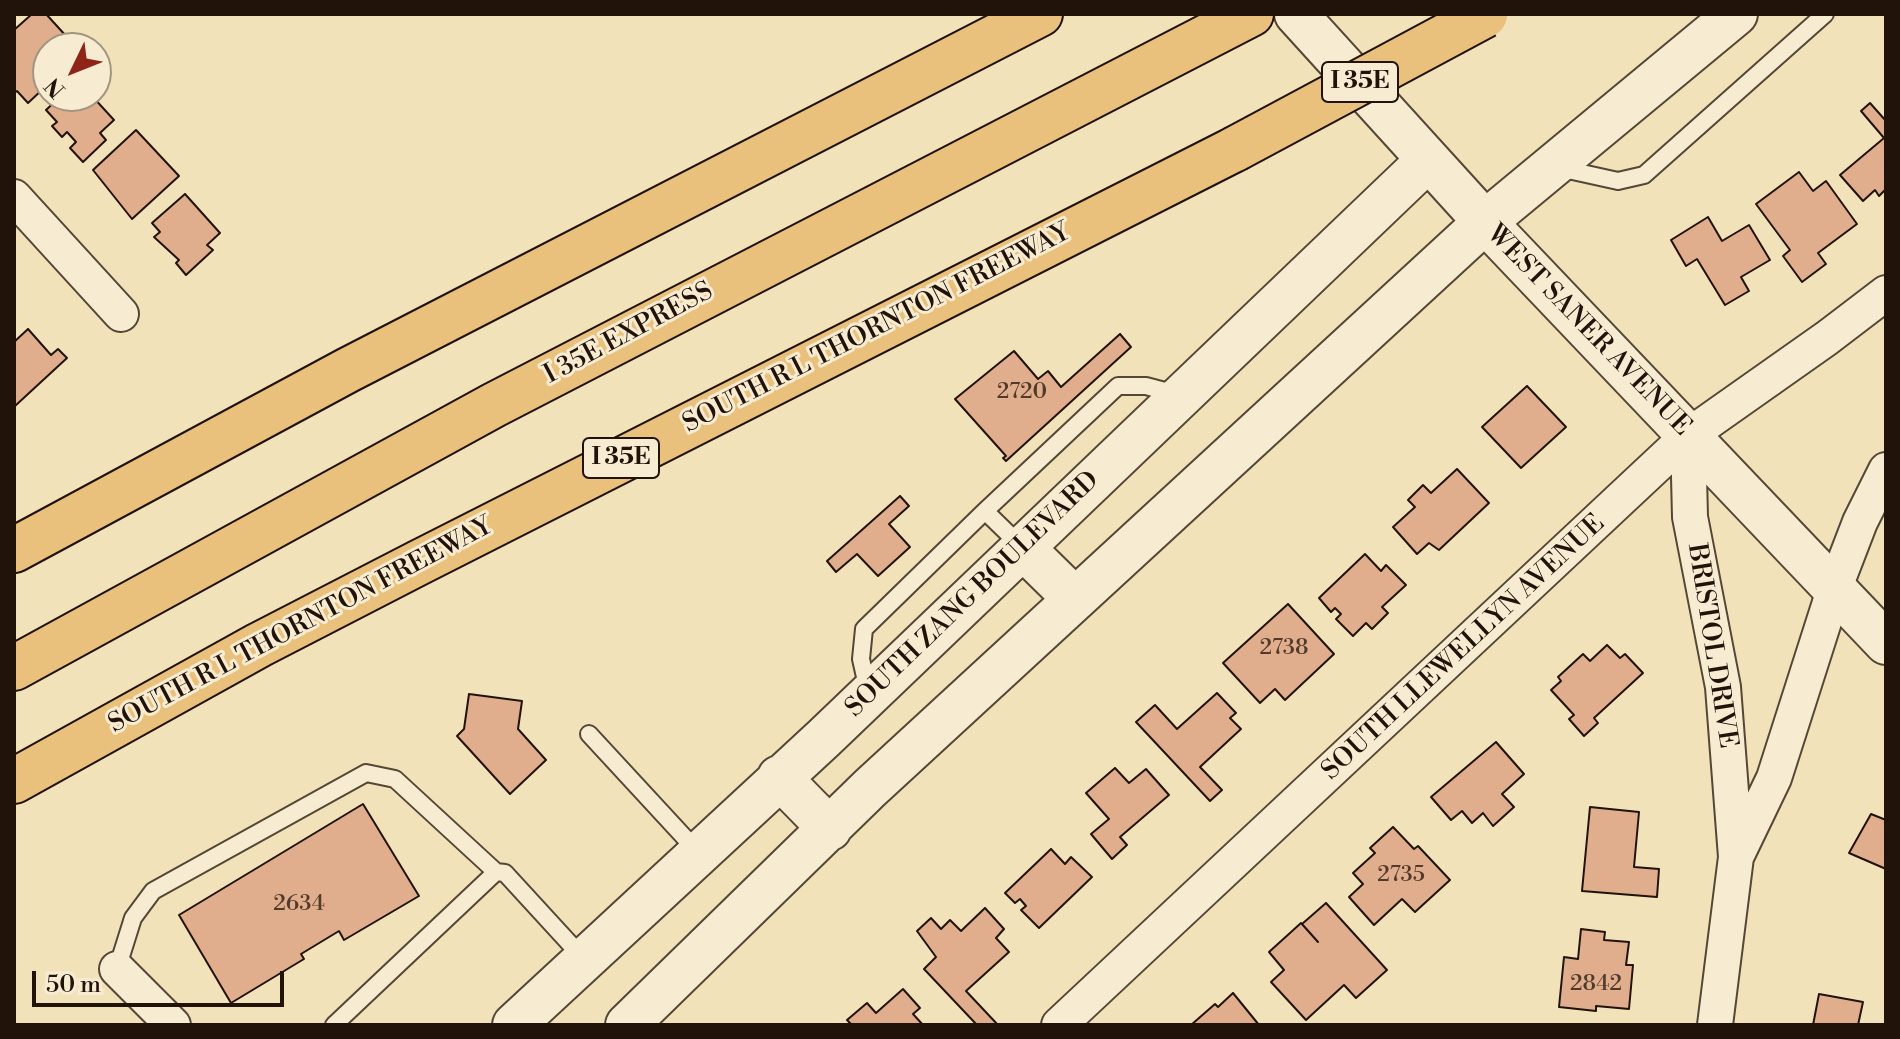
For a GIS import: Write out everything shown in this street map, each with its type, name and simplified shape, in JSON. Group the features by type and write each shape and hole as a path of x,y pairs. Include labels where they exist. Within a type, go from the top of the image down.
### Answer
{"highway":[{"path":"14,550 335,377 1040,14"},
{"name":"I 35E EXPRESS","path":"14,668 563,369 1251,14"},
{"name":"SOUTH R L THORNTON FREEWAY","path":"14,781 418,563 1235,149 1486,15"}],"street":[{"name":"WEST SANER AVENUE","path":"1296,14 1485,222 1886,643"},
{"path":"627,1025 1075,599 1485,222 1736,14"},
{"name":"SOUTH ZANG BOULEVARD","path":"514,1025 869,695 1428,160"},
{"path":"14,197 121,314"},
{"name":"SOUTH LLEWELLYN AVENUE","path":"1059,1025 1688,436 1886,293"},
{"name":"BRISTOL DRIVE","path":"1688,436 1690,517 1723,687 1736,857 1715,1025"},
{"name":"BRISTOL DRIVE","path":"1736,857 1774,778 1835,587 1860,522 1886,470"},
{"path":"1023,548 1075,599"},
{"path":"779,777 830,829"},
{"path":"117,969 173,1025"}],"lane":[{"path":"1550,166 1618,181 1644,175 1825,14"},
{"path":"869,695 861,659 864,629 985,511 1118,386 1146,386 1182,396"},
{"path":"985,511 1023,548"},
{"path":"589,734 698,852"},
{"path":"117,969 133,918 153,891 366,773 395,779 496,872 505,873 583,958"},
{"path":"334,1025 496,872"}],"building":[{"path":"32,14 46,14 62,32 32,32 32,99 28,103 17,91 14,93 14,30"},
{"path":"1870,103 1886,121 1886,189 1879,196 1875,190 1863,201 1840,175 1884,138 1861,111"},
{"path":"48,112 107,112 114,120 100,133 106,140 83,162 70,148 76,142 67,132 62,137 52,126 57,122"},
{"path":"136,130 179,176 132,219 93,170"},
{"path":"1799,172 1813,191 1826,181 1857,224 1818,253 1826,264 1802,282 1783,256 1790,250 1756,204"},
{"path":"185,194 220,233 207,245 213,250 186,275 176,263 179,260 154,237 160,232 152,223"},
{"path":"1708,217 1722,241 1749,225 1770,260 1741,277 1749,291 1725,305 1697,259 1686,266 1671,240"},
{"path":"28,329 51,355 58,349 67,358 15,406 14,342"},
{"path":"1120,334 1131,347 1006,461 1003,458 1006,456 955,399 1014,351 1038,379 1048,371 1061,387"},
{"path":"1527,386 1566,427 1521,468 1482,427"},
{"path":"1457,469 1489,503 1439,550 1429,543 1417,554 1393,527 1415,507 1408,500 1423,485 1431,493"},
{"path":"900,496 909,506 889,524 910,547 878,576 857,554 836,572 827,561"},
{"path":"1365,554 1381,571 1386,565 1406,585 1382,607 1388,613 1372,629 1366,623 1353,636 1336,619 1341,614 1335,608 1331,612 1319,598"},
{"path":"1288,604 1334,654 1285,700 1275,689 1260,703 1223,663"},
{"path":"1607,645 1620,658 1625,654 1643,673 1594,718 1598,723 1584,736 1569,719 1574,715 1551,690 1561,681 1558,677 1583,654 1590,661"},
{"path":"1217,693 1236,713 1230,718 1241,729 1200,767 1222,790 1210,801 1136,722 1155,705 1177,729"},
{"path":"469,694 522,701 518,729 546,760 510,794 457,736 464,729"},
{"path":"1496,742 1524,774 1502,794 1514,807 1493,826 1483,813 1472,823 1462,811 1451,820 1431,797"},
{"path":"1115,768 1129,783 1146,769 1169,795 1120,837 1127,845 1112,859 1091,834 1109,819 1086,793"},
{"path":"363,804 419,896 344,940 339,931 301,954 304,959 231,1003 179,915"},
{"path":"1590,807 1639,812 1634,867 1659,869 1657,897 1582,891"},
{"path":"1871,814 1886,820 1886,869 1849,853"},
{"path":"1393,827 1414,849 1418,846 1450,880 1415,912 1402,899 1374,925 1349,897 1363,884 1353,873 1375,853 1370,848"},
{"path":"1051,849 1065,864 1071,857 1092,877 1039,928 1021,910 1026,906 1020,899 1015,903 1005,893"},
{"path":"1326,903 1387,970 1356,998 1344,985 1306,1020 1271,982 1284,970 1269,952 1301,923 1318,942 1302,924"},
{"path":"985,908 1004,929 996,938 1009,952 966,991 998,1025 977,1025 924,969 936,957 917,931 931,918 941,929 950,920 961,931"},
{"path":"1581,929 1605,932 1604,940 1629,942 1626,965 1633,965 1629,1009 1596,1006 1596,1011 1559,1007 1564,957 1578,959"},
{"path":"903,989 920,1008 913,1014 923,1025 852,1025 847,1020 867,1003 876,1013"},
{"path":"1233,993 1259,1025 1191,1025 1215,1004 1218,1007"},
{"path":"1819,994 1863,1002 1858,1025 1813,1025"}]}
